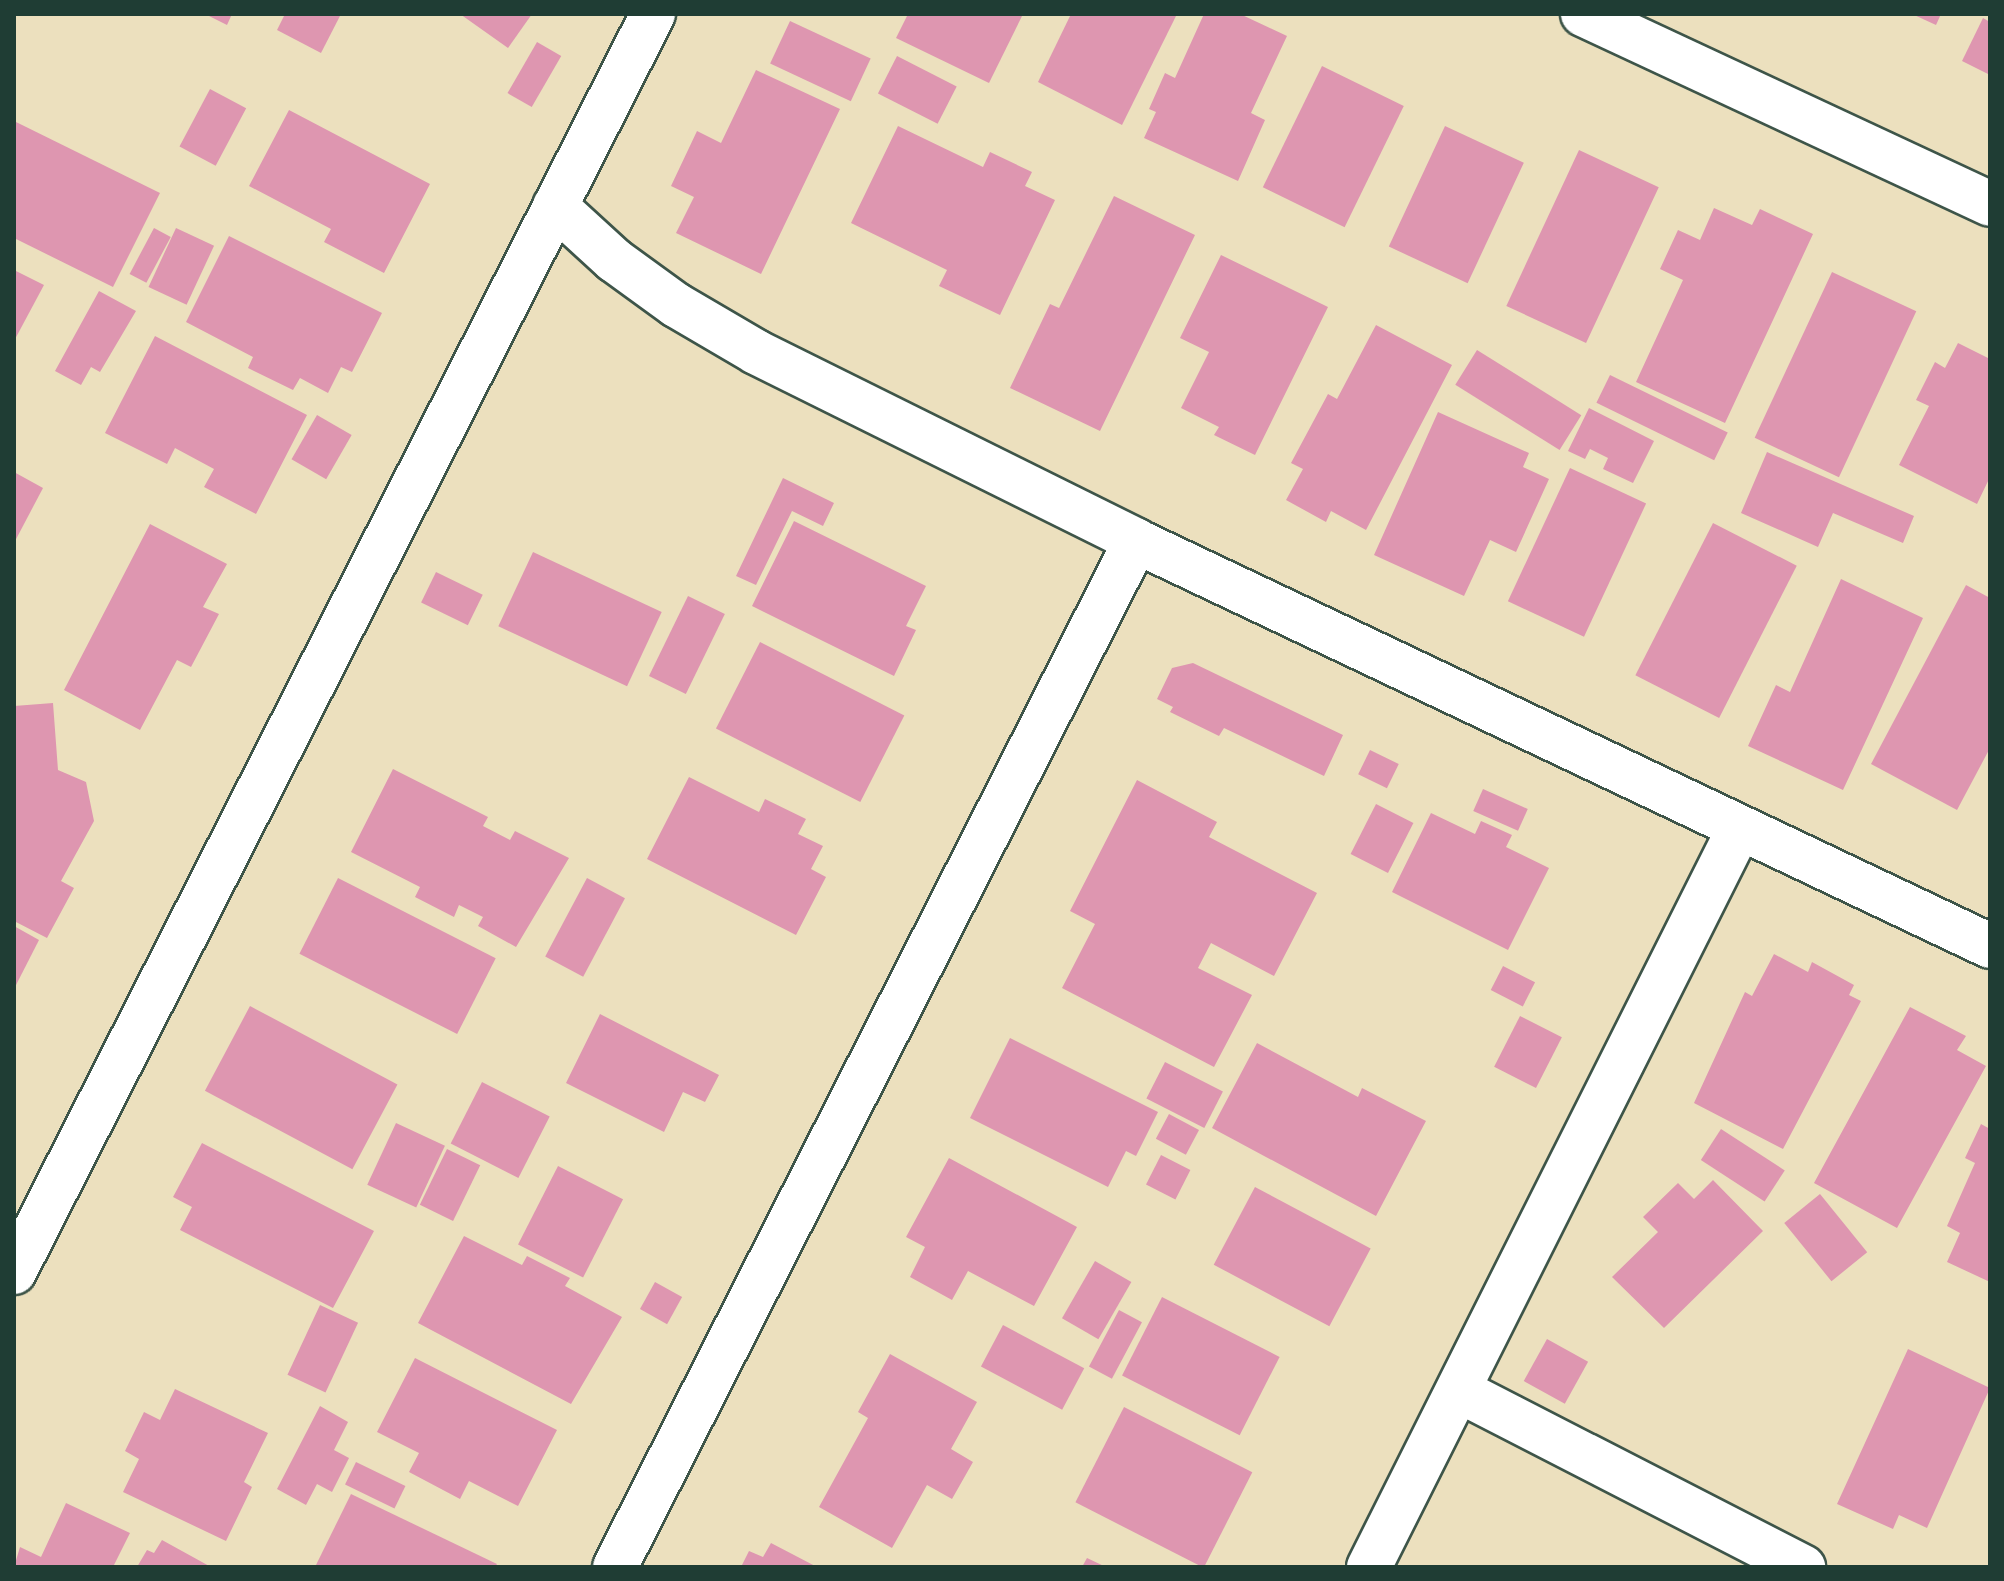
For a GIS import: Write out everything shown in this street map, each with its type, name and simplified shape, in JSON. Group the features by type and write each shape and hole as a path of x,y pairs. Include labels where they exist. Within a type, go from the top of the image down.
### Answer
{"street":[{"path":"14,1272 653,14"},
{"path":"1583,14 1990,204"},
{"path":"555,206 614,260 676,305 756,352 1136,541 1990,946"},
{"path":"615,1567 1136,541"},
{"path":"1369,1567 1460,1391 1739,829"},
{"path":"1460,1391 1803,1567"}],"building":[{"path":"205,14 232,14 227,25"},
{"path":"285,14 341,14 321,53 277,30"},
{"path":"460,14 532,14 508,48"},
{"path":"908,14 1023,14 989,83 896,38"},
{"path":"1071,14 1177,14 1122,125 1038,82"},
{"path":"1204,14 1240,14 1287,36 1251,113 1265,120 1238,181 1144,138 1156,112 1149,109 1165,73 1175,78"},
{"path":"1912,14 1941,14 1936,25"},
{"path":"1983,18 1990,22 1990,75 1962,61"},
{"path":"790,21 871,59 851,101 770,64"},
{"path":"537,42 561,56 532,107 508,93"},
{"path":"897,56 957,86 938,124 878,93"},
{"path":"1322,66 1404,106 1345,227 1263,187"},
{"path":"756,70 840,109 761,274 676,233 694,197 671,186 697,131 721,143"},
{"path":"210,89 246,108 216,166 179,146"},
{"path":"289,110 430,184 384,273 324,242 331,229 249,186"},
{"path":"14,121 160,193 113,287 14,238"},
{"path":"898,126 983,167 990,152 1032,172 1025,186 1055,200 1000,315 939,286 947,270 851,223"},
{"path":"1445,126 1524,163 1468,283 1389,247"},
{"path":"1579,150 1659,187 1586,343 1506,306"},
{"path":"1114,196 1195,235 1100,431 1010,388 1050,304 1059,308"},
{"path":"1714,208 1752,225 1760,209 1813,234 1725,423 1636,382 1683,280 1660,269 1678,230 1700,240"},
{"path":"154,228 171,237 146,283 130,274"},
{"path":"176,228 214,246 187,305 149,287"},
{"path":"229,236 382,313 352,372 341,367 328,393 300,378 293,390 248,368 253,357 186,322"},
{"path":"1221,255 1328,307 1255,455 1214,435 1219,427 1181,408 1209,352 1180,338"},
{"path":"14,270 44,285 14,341"},
{"path":"1832,272 1916,311 1839,477 1755,438"},
{"path":"99,291 136,311 100,372 91,367 81,385 55,371"},
{"path":"1376,325 1452,365 1366,530 1331,511 1326,522 1286,500 1303,469 1291,463 1328,394 1337,399"},
{"path":"155,336 307,415 256,514 204,487 214,469 175,448 167,464 105,433"},
{"path":"1958,343 1990,359 1990,477 1977,504 1899,465 1929,406 1916,400 1935,362 1945,368"},
{"path":"1477,350 1581,415 1560,450 1455,385"},
{"path":"1610,375 1728,432 1714,460 1596,403"},
{"path":"1589,408 1654,441 1633,483 1603,469 1608,458 1590,449 1585,459 1568,451"},
{"path":"1438,412 1529,453 1523,467 1549,479 1516,552 1490,540 1464,596 1374,555"},
{"path":"317,415 352,435 326,479 292,459"},
{"path":"1767,452 1914,516 1903,543 1833,513 1818,547 1741,513"},
{"path":"1570,468 1646,503 1584,637 1508,601"},
{"path":"14,472 43,488 14,543"},
{"path":"783,478 834,503 823,526 792,511 756,585 736,576"},
{"path":"794,521 926,586 906,626 916,630 894,676 752,606"},
{"path":"1713,523 1797,566 1719,718 1635,675"},
{"path":"150,524 227,564 203,607 219,614 191,667 177,660 140,730 64,690"},
{"path":"533,552 662,612 627,686 498,626"},
{"path":"436,572 483,595 468,625 421,603"},
{"path":"1841,579 1923,618 1843,790 1748,746 1776,685 1790,692"},
{"path":"1966,585 1990,598 1990,748 1957,810 1871,764"},
{"path":"688,596 725,614 686,694 649,676"},
{"path":"760,642 904,716 860,802 716,728"},
{"path":"1193,663 1343,735 1324,776 1224,728 1219,736 1170,712 1173,707 1157,699 1172,668"},
{"path":"53,703 58,770 86,782 94,821 61,881 74,888 47,938 14,921 14,706"},
{"path":"1370,750 1399,764 1387,788 1358,774"},
{"path":"393,769 488,817 483,826 510,840 515,831 569,858 516,947 478,926 483,917 459,905 454,917 415,897 420,887 351,852"},
{"path":"689,777 759,812 765,799 806,819 798,834 823,846 811,869 826,877 796,935 647,859"},
{"path":"1137,780 1217,822 1209,837 1317,893 1274,976 1211,943 1198,968 1252,995 1214,1067 1062,988 1095,924 1070,911"},
{"path":"1483,789 1528,809 1518,831 1473,811"},
{"path":"1376,804 1413,823 1388,873 1351,854"},
{"path":"1431,813 1475,834 1481,821 1512,835 1506,847 1549,868 1508,950 1392,892"},
{"path":"338,878 496,958 457,1034 299,954"},
{"path":"587,878 625,898 583,977 545,957"},
{"path":"14,926 39,940 14,989"},
{"path":"1774,954 1808,972 1812,962 1854,985 1849,995 1861,1001 1783,1149 1694,1103 1745,992 1752,996"},
{"path":"1503,966 1535,982 1523,1006 1491,990"},
{"path":"250,1006 397,1084 352,1169 205,1091"},
{"path":"1910,1007 1966,1036 1957,1050 1986,1066 1897,1228 1814,1183"},
{"path":"600,1014 719,1075 705,1102 683,1092 664,1132 566,1083"},
{"path":"1520,1016 1562,1037 1536,1088 1494,1067"},
{"path":"1010,1038 1158,1112 1136,1156 1126,1151 1108,1187 970,1118"},
{"path":"1257,1043 1358,1097 1362,1088 1426,1121 1376,1216 1212,1128"},
{"path":"1165,1062 1223,1092 1204,1128 1146,1099"},
{"path":"482,1082 550,1117 518,1178 451,1143"},
{"path":"1169,1114 1199,1130 1186,1155 1156,1139"},
{"path":"396,1123 445,1146 416,1207 367,1185"},
{"path":"1981,1124 1990,1129 1990,1282 1947,1262 1960,1233 1947,1226 1975,1163 1965,1158"},
{"path":"1721,1129 1785,1170 1765,1201 1701,1160"},
{"path":"202,1143 374,1231 333,1308 180,1230 192,1207 173,1197"},
{"path":"447,1149 480,1165 453,1221 420,1205"},
{"path":"1161,1155 1190,1170 1175,1199 1146,1184"},
{"path":"949,1158 1077,1227 1034,1306 968,1271 952,1300 910,1277 925,1247 906,1237"},
{"path":"558,1166 623,1199 583,1278 518,1244"},
{"path":"1713,1180 1763,1231 1664,1328 1612,1277 1658,1232 1643,1217 1678,1183 1694,1199"},
{"path":"1255,1187 1371,1249 1329,1326 1214,1265"},
{"path":"1820,1194 1867,1252 1831,1281 1784,1223"},
{"path":"464,1236 522,1265 527,1256 570,1278 565,1286 622,1317 571,1404 418,1323"},
{"path":"1095,1261 1131,1282 1098,1339 1062,1318"},
{"path":"655,1282 682,1297 667,1324 640,1309"},
{"path":"1162,1297 1280,1357 1240,1435 1122,1375"},
{"path":"320,1305 358,1323 326,1393 287,1375"},
{"path":"1119,1310 1142,1322 1112,1379 1089,1367"},
{"path":"1003,1325 1084,1368 1062,1410 981,1366"},
{"path":"1547,1339 1588,1362 1565,1404 1524,1381"},
{"path":"1908,1349 1990,1388 1927,1528 1899,1515 1893,1529 1837,1504"},
{"path":"890,1354 977,1402 951,1449 973,1462 952,1499 927,1485 892,1548 819,1507 868,1418 858,1412"},
{"path":"415,1358 557,1430 518,1506 469,1481 460,1499 409,1472 419,1453 377,1432"},
{"path":"175,1389 268,1433 244,1482 252,1487 226,1541 123,1492 139,1459 125,1451 144,1412 160,1420"},
{"path":"320,1406 348,1422 334,1450 349,1458 332,1492 317,1484 306,1505 277,1489"},
{"path":"1124,1407 1252,1472 1204,1567 1075,1502"},
{"path":"356,1462 405,1486 394,1509 345,1484"},
{"path":"351,1494 497,1564 495,1567 315,1567"},
{"path":"66,1503 130,1533 113,1567 14,1567 20,1547 41,1557"},
{"path":"162,1540 211,1567 137,1567 147,1550 154,1553"},
{"path":"771,1543 817,1567 741,1567 749,1551 763,1557"},
{"path":"1087,1558 1106,1567 1082,1567"}]}
